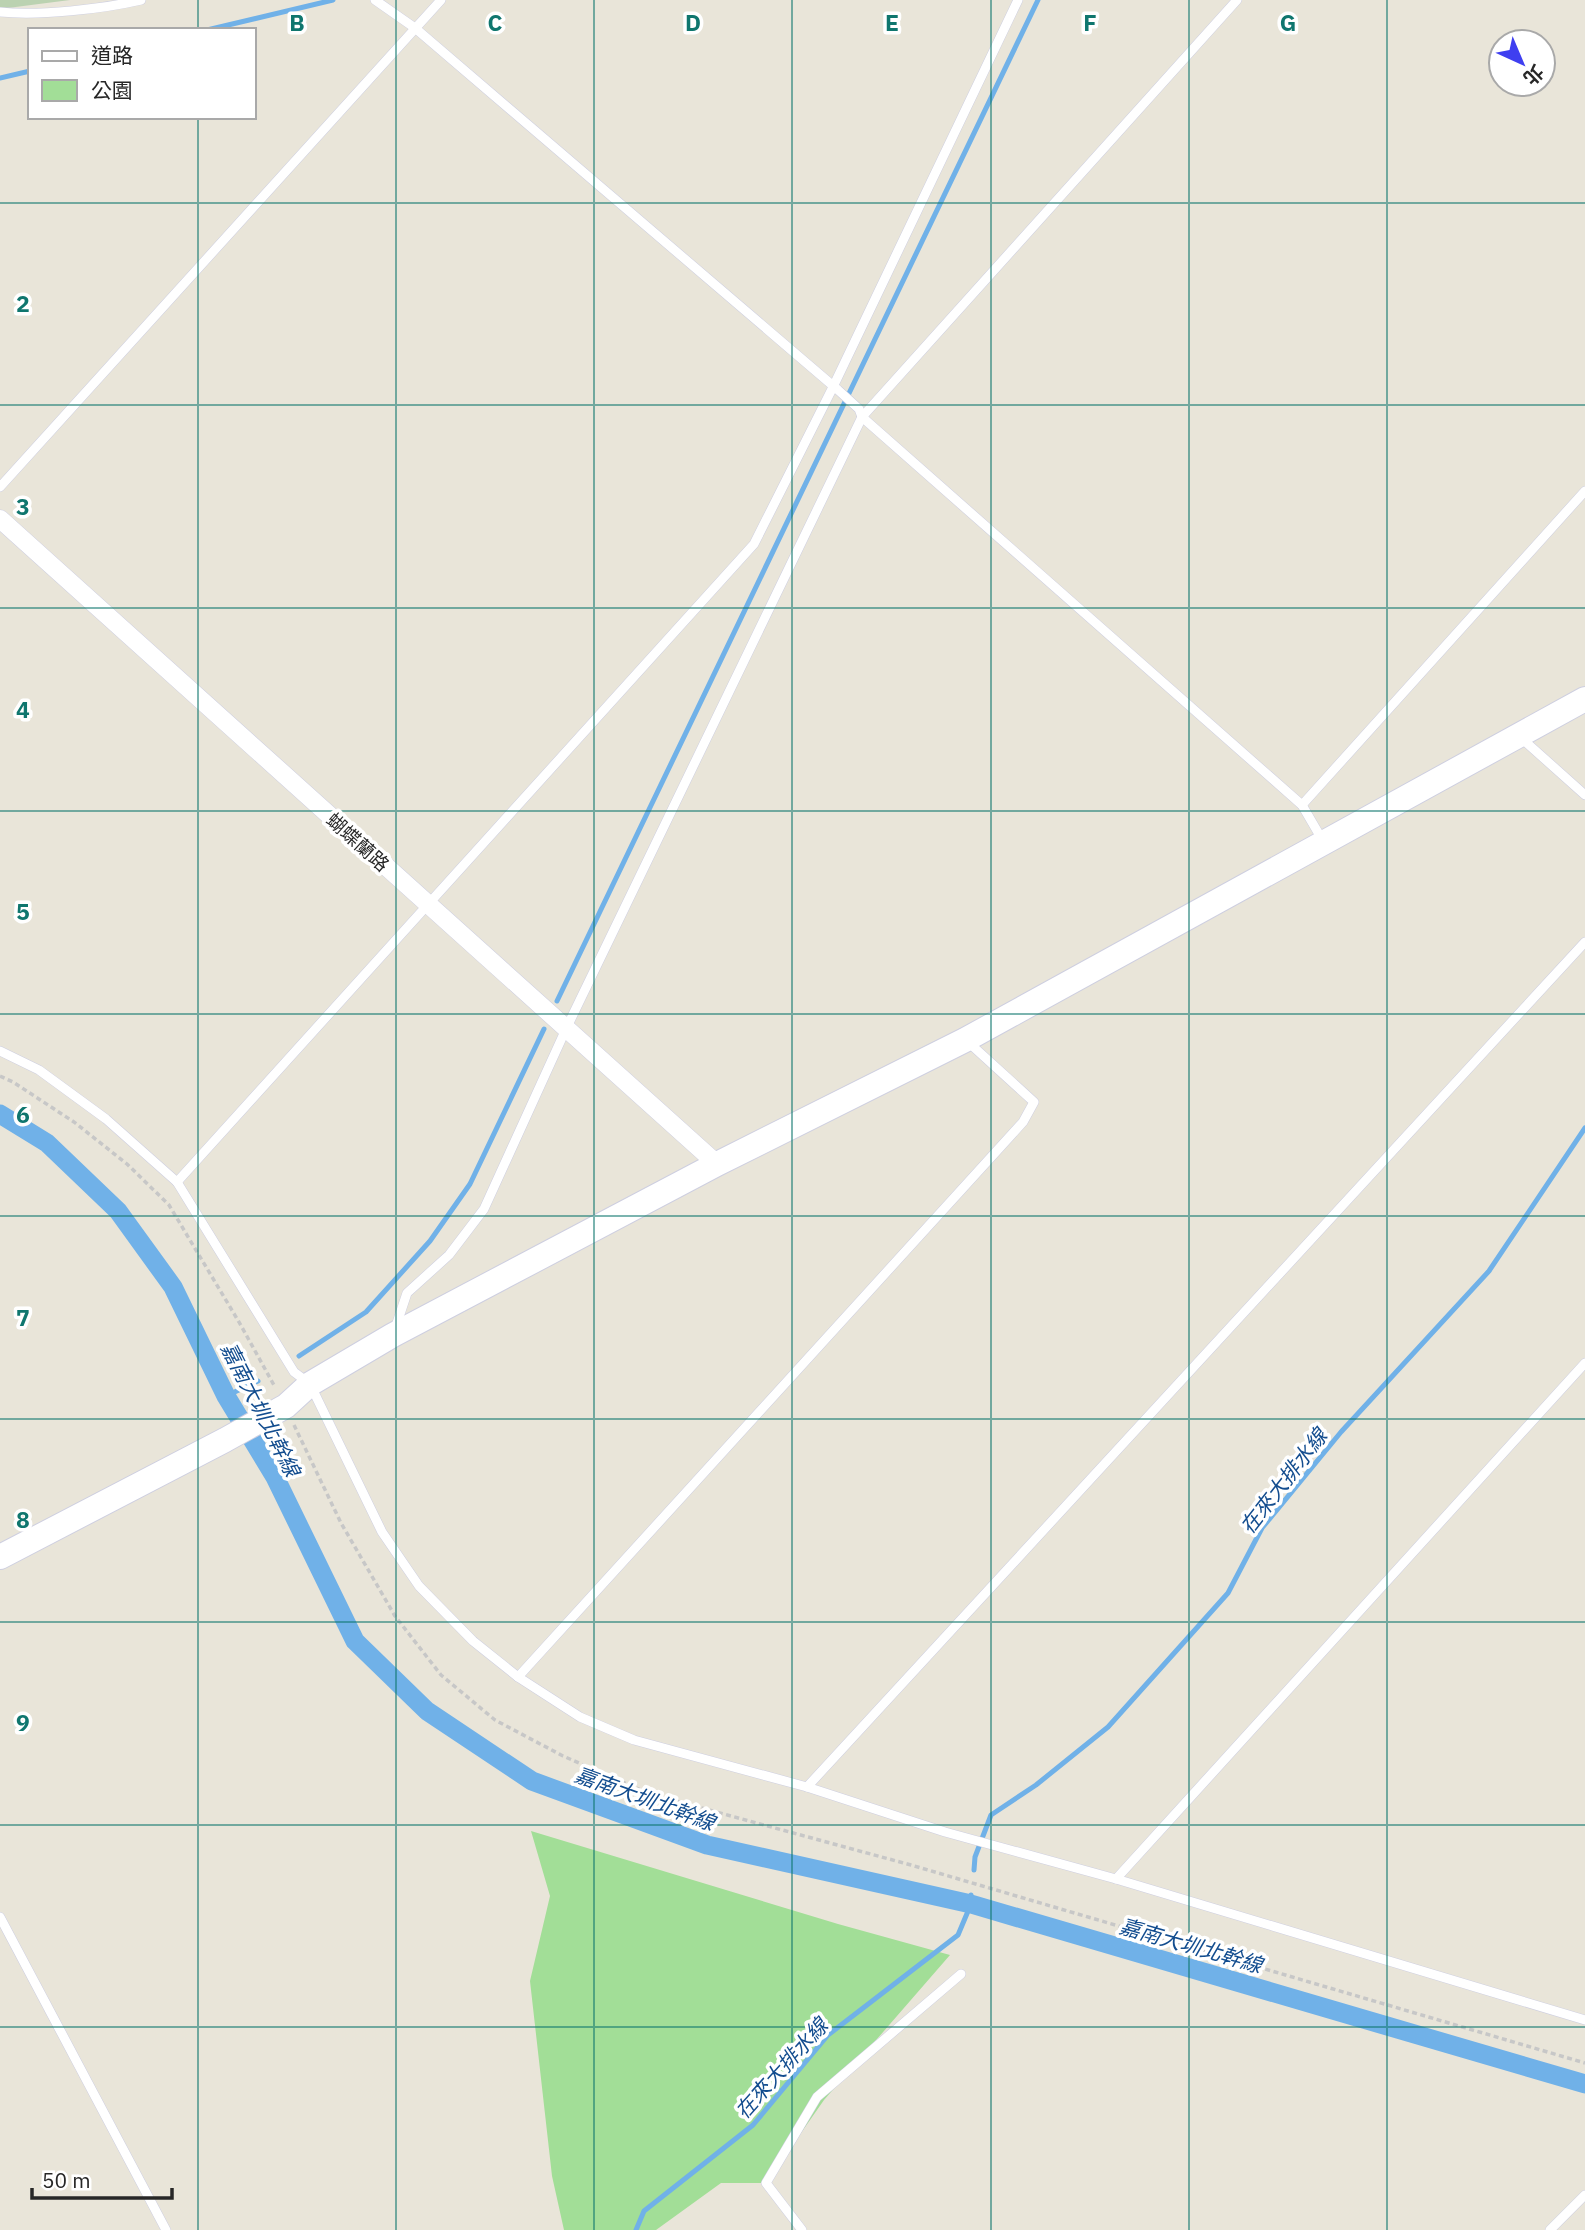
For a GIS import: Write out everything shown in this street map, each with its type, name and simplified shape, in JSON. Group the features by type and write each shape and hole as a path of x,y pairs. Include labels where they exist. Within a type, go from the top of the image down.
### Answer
{"main road":[{"path":"0,1556 286,1406 310,1384 393,1335 717,1164 965,1040 1585,699"}],"street":[{"name":"蝴蝶蘭路","path":"0,519 717,1164"}],"lane":[{"path":"0,12 30,13 93,8 141,0"},
{"path":"0,487 441,0"},
{"path":"177,1182 754,544 835,389 1018,0"},
{"path":"393,1335 407,1293 449,1255 484,1209 566,1028 860,413 1237,0"},
{"path":"377,2 415,28 835,389 1302,805 1324,842"},
{"path":"1302,805 1585,491"},
{"path":"1518,735 1585,795"},
{"path":"807,1787 1585,942"},
{"path":"518,1677 1023,1122 1034,1102 965,1040"},
{"path":"0,1051 39,1070 106,1119 177,1182 294,1372 310,1384 382,1532 419,1586 473,1642 518,1677 580,1717 634,1740 807,1787 945,1832 1116,1879 1585,2020"},
{"path":"1116,1879 1585,1363"},
{"path":"0,1917 166,2230"},
{"path":"802,2230 766,2183 817,2097 961,1974"},
{"path":"1550,2230 1585,2195"}],"path":[{"path":"0,1076 74,1122 127,1164 169,1205 286,1406 341,1522 402,1626 441,1675 495,1720 563,1756 650,1794 911,1865 1585,2063"}],"green space":[{"path":"0,0 70,0 0,9"},
{"path":"531,1831 950,1955 824,2100 766,2183 721,2183 656,2230 564,2230 552,2176 530,1981 550,1896"}],"waterway":[{"path":"215,28 333,0"},
{"path":"557,1001 1038,0"},
{"path":"0,78 28,71"},
{"path":"299,1356 366,1312 430,1241 470,1184 544,1029"},
{"name":"嘉南大圳北幹線","path":"0,1114 47,1143 118,1211 173,1287 226,1396 275,1477 355,1641 427,1711 532,1781 707,1845 971,1904 1585,2084"},
{"name":"在來大排水線","path":"974,1870 975,1857 991,1815 1036,1785 1108,1727 1228,1593 1262,1528 1341,1432 1489,1271 1585,1128"},
{"path":"226,1396 258,1381"},
{"name":"在來大排水線","path":"636,2230 644,2211 753,2125 828,2035 958,1935 971,1904 971,1895"}]}
